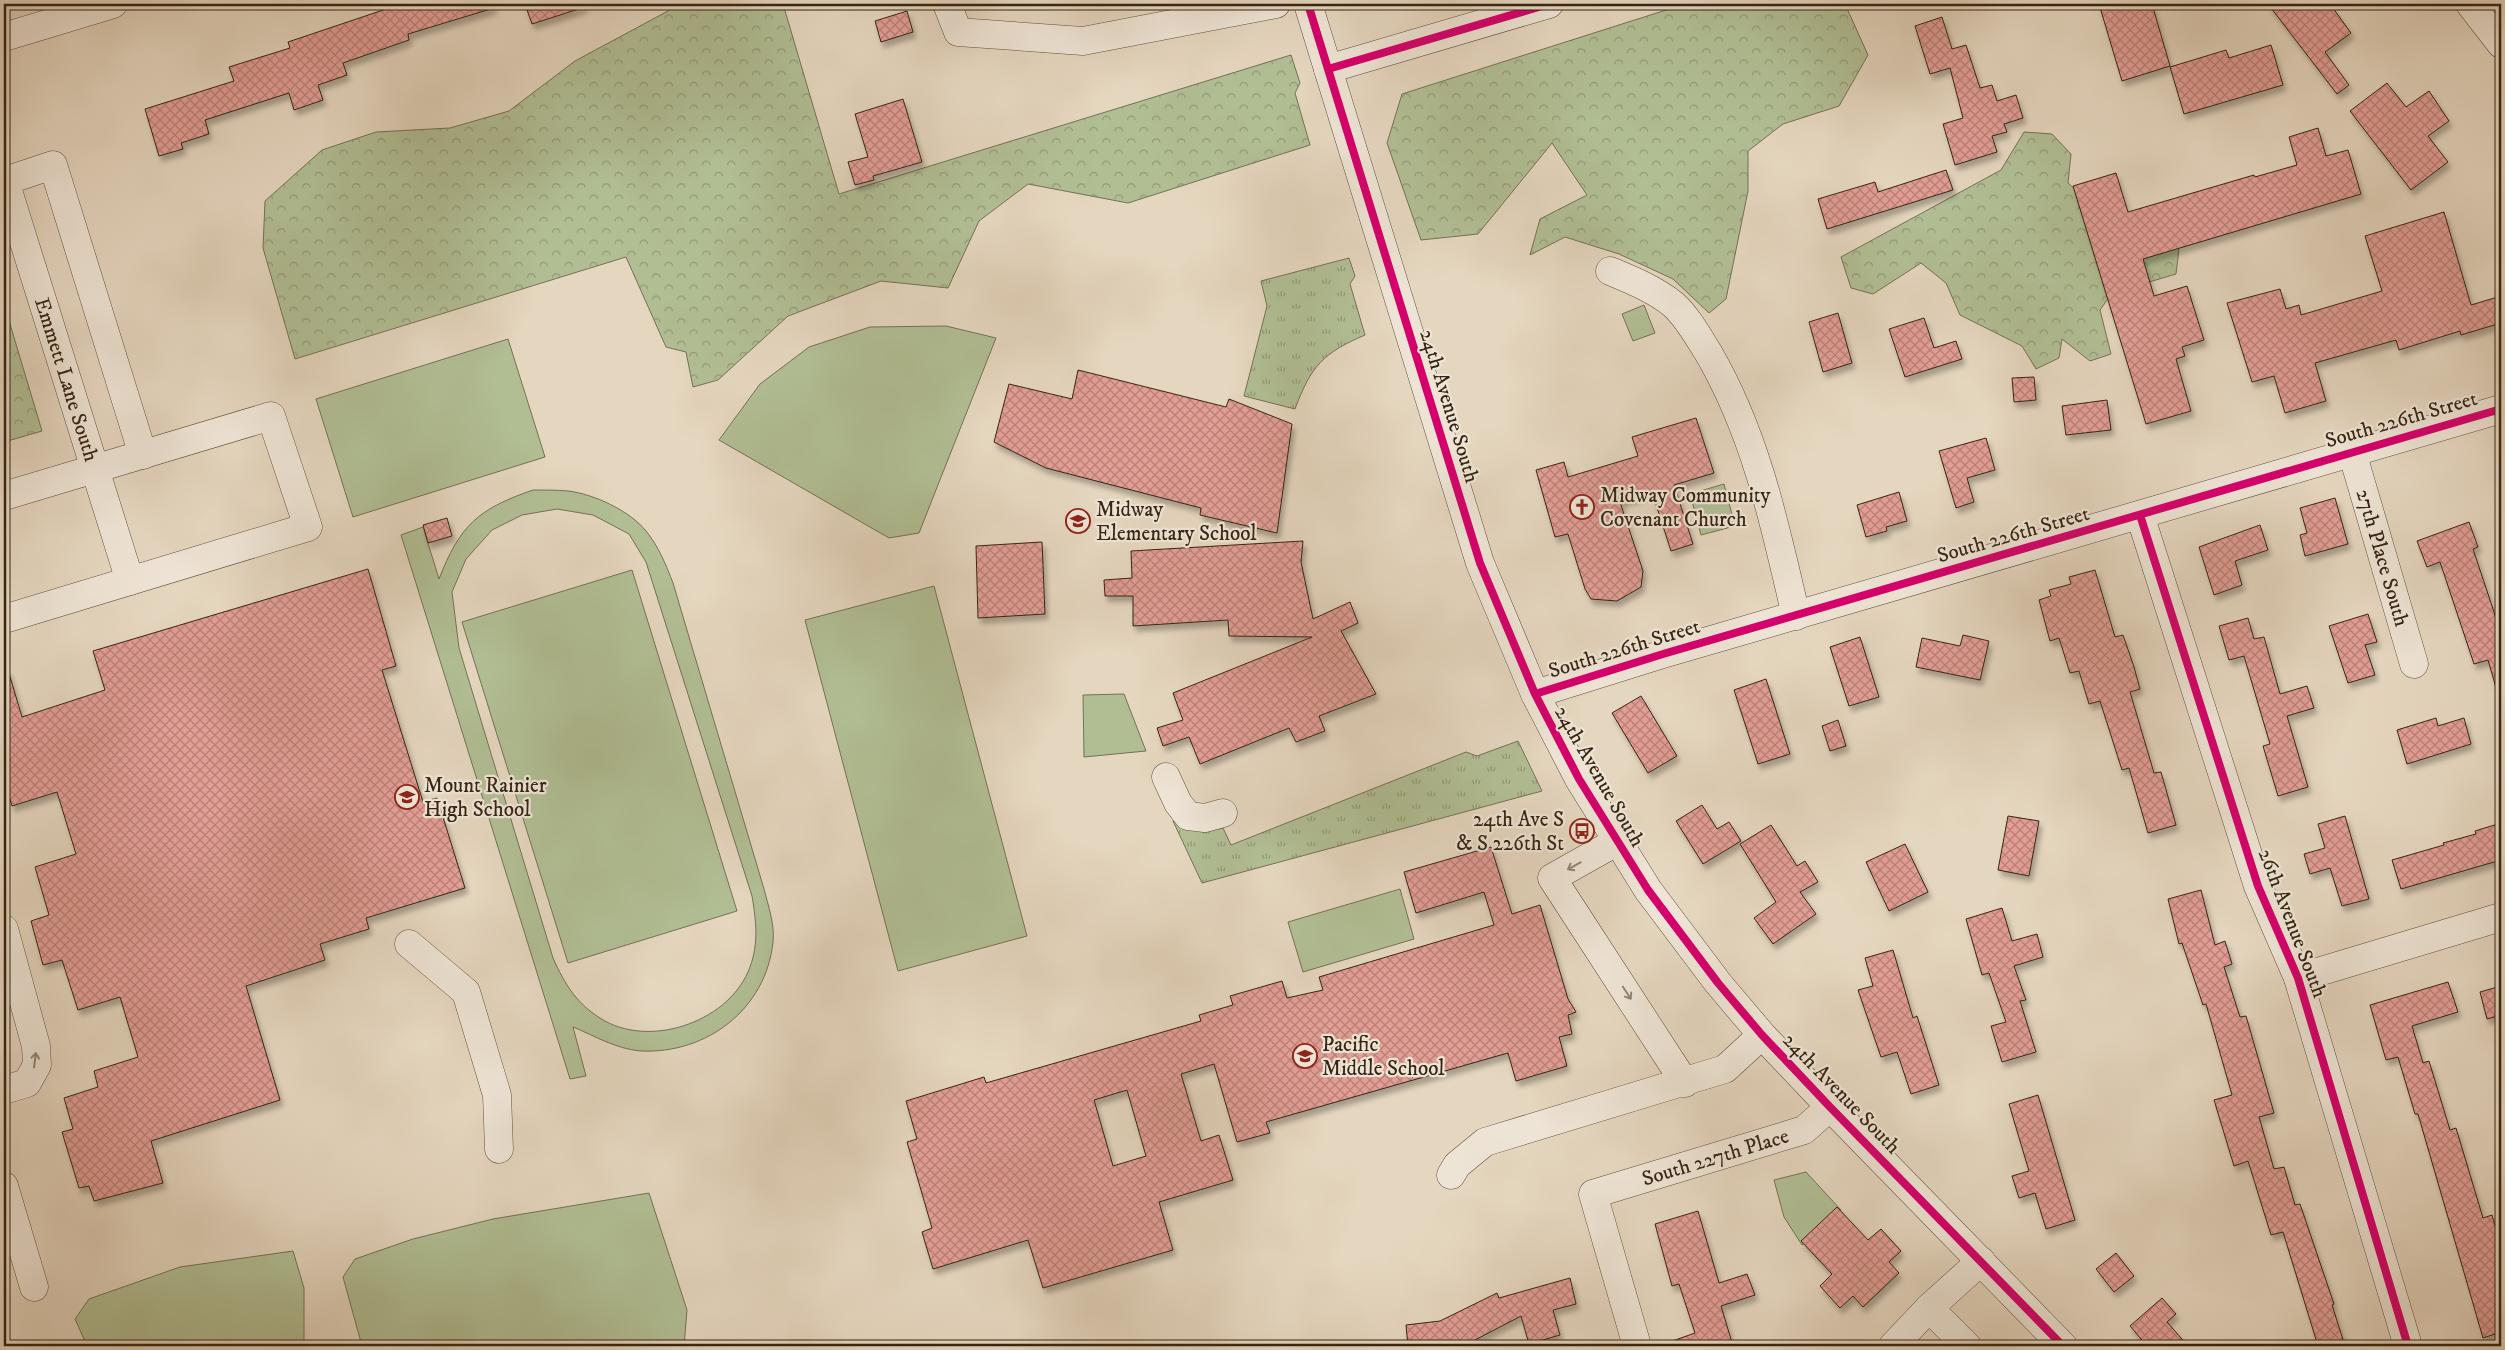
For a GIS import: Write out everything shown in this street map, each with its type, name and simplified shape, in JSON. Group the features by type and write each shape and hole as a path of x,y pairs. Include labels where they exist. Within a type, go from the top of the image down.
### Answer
{"street":[{"path":"4,37 114,4"},
{"path":"947,4 958,32 1083,40 1276,4"},
{"name":"24th Avenue South","path":"1308,4 1465,518 1497,607 1535,694 1579,779 1616,842 1682,937 1762,1035 2063,1346"},
{"path":"1328,69 1549,4"},
{"path":"2470,4 2501,44"},
{"path":"4,179 53,165 143,455"},
{"name":"Emmett Lane South","path":"4,179 130,581"},
{"path":"1610,272 1641,284 1674,305 1694,330 1713,362 1730,394 1764,481 1796,616"},
{"name":"South 226th Street","path":"1535,694 2501,408"},
{"path":"4,496 271,416 308,527 4,619"},
{"name":"27th Place South","path":"2352,452 2414,664"},
{"name":"26th Avenue South","path":"2140,514 2258,886 2298,978 2408,1346"},
{"path":"1166,778 1178,803 1188,816 1205,818 1223,813"},
{"path":"1616,842 1552,878 1685,1083"},
{"path":"2298,978 2501,916"},
{"path":"4,929 36,1046 37,1065 27,1082 4,1090"},
{"path":"409,944 466,992 496,1095 499,1149"},
{"path":"1451,1175 1457,1165 1485,1142 1725,1070 1762,1035"},
{"name":"South 227th Place","path":"1636,1346 1593,1194 1804,1130 1830,1107"},
{"path":"4,1186 34,1287"},
{"path":"1892,1346 1929,1308 1981,1261"},
{"path":"1929,1308 1967,1346"}],"green space":[{"path":"668,4 783,4 839,194 1291,55 1300,83 1295,93 1310,145 1128,203 1028,184 979,221 948,288 881,281 788,316 718,380 693,387 686,352 666,347 626,257 295,359 263,248 265,201 322,150 376,132 450,128 509,111 575,61 668,11"},
{"path":"1685,4 1845,4 1868,55 1839,106 1783,124 1748,151 1748,191 1726,299 1709,313 1673,279 1619,254 1565,237 1530,255 1540,219 1587,195 1552,143 1478,234 1421,240 1387,143 1402,94"},
{"path":"2024,132 2052,134 2071,154 2068,183 2106,214 2147,237 2179,249 2176,274 2112,293 2100,310 2111,354 2090,361 2062,339 2059,358 2036,369 2022,346 1960,315 1946,283 1921,263 1873,294 1851,288 1841,257 2001,170"},
{"path":"1349,258 1355,276 1350,284 1365,335 1339,348 1320,363 1307,382 1295,409 1244,396 1267,306 1261,281"},
{"path":"4,304 42,431 4,442"},
{"path":"1644,305 1655,333 1633,341 1622,314"},
{"path":"946,326 996,338 919,533 889,538 719,440 760,384 809,347 870,327"},
{"path":"508,339 545,457 353,517 316,399"},
{"path":"1724,484 1735,526 1701,535 1690,494"},
{"path":"533,490 568,491 589,496 621,510 631,517 646,531 655,543 673,583 764,889 773,929 773,942 768,966 759,988 746,1007 729,1023 710,1035 688,1045 665,1050 641,1051 614,1045 573,1027 586,1076 570,1079 401,535 423,527 439,579 455,545 473,521 498,504","holes":["557,509 593,515 629,534 646,562 752,896 756,932 755,949 750,967 740,986 726,1002 709,1014 689,1024 667,1030 625,1029 605,1021 580,1002 562,977 553,958 459,648 452,592 466,559 492,530 522,515"]},
{"path":"632,570 737,911 568,963 462,622"},
{"path":"934,586 1027,936 898,971 805,620"},
{"path":"1124,694 1146,751 1084,757 1083,695"},
{"path":"1518,741 1542,791 1202,883 1173,821 1197,830 1223,828 1231,845 1466,752 1477,756"},
{"path":"1400,889 1414,939 1303,972 1288,922"},
{"path":"1806,1172 1841,1210 1802,1245 1784,1217 1774,1180"},
{"path":"649,1193 687,1310 684,1346 362,1346 343,1277 355,1259 413,1239 493,1219"},
{"path":"293,1251 304,1288 304,1346 87,1346 75,1319 89,1299 180,1267"}],"building":[{"path":"401,4 493,4 494,8 408,34 409,40 343,63 347,75 318,85 323,100 294,110 289,93 205,120 209,134 181,143 183,149 159,156 145,109 234,81 229,67 290,48 288,42"},
{"path":"525,4 584,4 585,7 532,24"},
{"path":"2099,4 2152,4 2170,66 2122,81"},
{"path":"2268,4 2330,4 2351,33 2325,52 2349,85 2337,94"},
{"path":"907,11 913,32 881,42 875,21"},
{"path":"1942,17 1952,49 1966,45 1980,88 1992,85 1997,101 2016,95 2023,118 2004,124 2007,132 1992,136 1997,152 1955,165 1943,124 1963,118 1950,68 1930,74 1915,26"},
{"path":"2271,45 2283,85 2184,114 2170,67 2226,50 2229,58"},
{"path":"2387,83 2406,107 2429,91 2449,121 2428,136 2448,162 2411,190 2350,111"},
{"path":"903,99 922,162 873,176 874,180 855,185 848,162 868,157 855,114"},
{"path":"2318,128 2326,156 2348,150 2361,194 2143,259 2154,296 2187,286 2204,340 2182,347 2185,356 2176,359 2191,411 2146,424 2073,186 2116,173 2128,212 2254,175 2255,177 2297,165 2289,137"},
{"path":"1946,170 1953,190 1827,229 1818,199 1875,182 1878,192"},
{"path":"2444,212 2471,305 2501,296 2501,323 2461,335 2460,331 2399,350 2396,340 2315,363 2326,401 2285,413 2274,376 2252,382 2227,303 2280,289 2286,309 2299,305 2301,315 2382,291 2365,236"},
{"path":"1838,313 1852,363 1823,372 1809,322"},
{"path":"1924,318 1934,348 1956,341 1962,359 1905,377 1889,329"},
{"path":"1078,370 1226,407 1229,399 1292,424 1277,533 1200,515 1201,508 1046,468 994,442 1009,384 1072,399"},
{"path":"2034,377 2036,400 2014,402 2012,378"},
{"path":"2107,400 2111,430 2066,435 2062,406"},
{"name":"Midway Community Covenant Church","path":"1696,418 1714,473 1674,485 1693,544 1671,551 1652,492 1620,502 1643,571 1641,587 1617,601 1591,599 1585,589 1568,534 1555,537 1536,470 1564,462 1568,477 1638,456 1632,437"},
{"path":"1986,438 1995,470 1967,478 1974,502 1956,508 1939,451"},
{"path":"1899,492 1907,521 1886,527 1887,531 1866,537 1857,505"},
{"path":"2335,498 2348,544 2305,556 2300,535 2307,533 2300,508"},
{"path":"447,518 452,536 428,543 423,525"},
{"path":"2469,522 2478,547 2473,549 2501,633 2501,690 2497,691 2488,660 2474,664 2440,562 2427,567 2417,541"},
{"path":"2260,525 2268,550 2235,561 2242,585 2214,595 2199,547"},
{"path":"1303,541 1301,562 1313,619 1350,602 1358,623 1341,631 1376,694 1319,716 1325,731 1296,742 1289,728 1200,764 1189,737 1163,746 1157,728 1183,720 1173,693 1312,637 1229,636 1228,620 1133,626 1133,596 1105,596 1104,580 1132,578 1131,551"},
{"path":"1042,542 1045,614 978,618 976,546"},
{"path":"368,569 396,666 382,670 423,802 437,798 465,888 366,918 369,929 320,944 325,960 246,986 280,1100 151,1141 163,1183 94,1201 89,1186 79,1188 62,1132 73,1129 64,1098 98,1087 94,1071 138,1057 120,997 78,1010 62,960 43,965 31,921 49,915 35,867 76,854 57,792 12,806 4,779 4,671 8,670 22,717 105,690 93,651"},
{"path":"2095,570 2115,637 2123,635 2134,667 2140,689 2130,692 2154,773 2161,772 2176,825 2148,833 2129,768 2122,770 2100,701 2089,704 2079,671 2070,673 2059,638 2050,641 2039,600 2051,596 2049,590 2071,584 2069,577"},
{"path":"2368,614 2377,642 2365,645 2375,675 2348,683 2329,626"},
{"path":"2248,618 2254,639 2264,637 2280,694 2307,686 2314,708 2287,716 2308,787 2278,796 2263,746 2270,744 2244,656 2229,660 2219,626"},
{"path":"1963,635 1989,641 1980,680 1916,667 1922,638 1960,646"},
{"path":"1860,637 1879,697 1849,706 1830,647"},
{"path":"1766,679 1790,754 1758,764 1734,690"},
{"path":"1641,696 1677,756 1648,773 1612,713"},
{"path":"2436,718 2438,726 2464,718 2471,744 2407,764 2397,730"},
{"path":"1838,720 1846,746 1830,751 1822,726"},
{"path":"1702,805 1717,829 1729,822 1741,841 1703,864 1676,821"},
{"path":"2008,816 2039,821 2029,876 1998,870"},
{"path":"2345,816 2369,899 2342,906 2330,868 2310,874 2304,854 2325,848 2318,824"},
{"path":"2501,823 2501,860 2401,889 2392,860 2444,845 2443,843 2476,834 2475,831"},
{"path":"1771,825 1797,866 1805,861 1818,882 1800,892 1816,914 1773,944 1754,918 1776,902 1740,844"},
{"path":"1905,844 1928,892 1889,911 1866,862"},
{"path":"1491,847 1512,914 1540,905 1568,999 1576,1012 1568,1015 1572,1034 1559,1037 1567,1066 1516,1081 1508,1053 1266,1122 1270,1133 1237,1142 1214,1064 1181,1074 1201,1141 1219,1135 1233,1180 1159,1202 1173,1250 1043,1288 1028,1240 933,1269 922,1232 932,1228 907,1142 917,1139 906,1101 984,1077 986,1083 1201,1021 1199,1015 1233,1005 1230,996 1282,981 1287,998 1323,990 1319,977 1494,925 1484,892 1416,913 1404,872","holes":["1127,1090 1146,1156 1113,1166 1094,1100"]},
{"path":"2201,890 2215,945 2225,941 2232,964 2224,967 2240,1017 2246,1016 2274,1113 2259,1117 2274,1169 2284,1167 2295,1205 2300,1204 2334,1304 2332,1305 2345,1346 2318,1346 2283,1232 2271,1235 2248,1161 2234,1166 2214,1100 2232,1095 2206,1004 2203,1005 2182,943 2179,944 2168,899"},
{"path":"2002,908 2012,941 2037,934 2043,957 2014,966 2026,1000 2020,1001 2036,1052 2002,1062 1991,1026 2006,1022 1989,973 1982,975 1966,919"},
{"path":"1893,950 1913,1018 1917,1016 1939,1085 1911,1094 1897,1052 1881,1057 1858,990 1873,986 1865,958"},
{"path":"2448,982 2458,1012 2412,1026 2423,1063 2429,1061 2450,1130 2456,1128 2483,1218 2492,1215 2501,1247 2501,1259 2495,1261 2501,1283 2501,1332 2483,1338 2418,1114 2415,1114 2398,1057 2386,1060 2370,1005"},
{"path":"2501,986 2501,1015 2487,1019 2480,992"},
{"path":"2038,1095 2075,1220 2046,1229 2035,1193 2019,1198 2012,1176 2029,1171 2009,1104"},
{"path":"1837,1207 1868,1240 1881,1229 1901,1251 1889,1262 1899,1273 1863,1307 1853,1296 1840,1308 1820,1286 1832,1274 1801,1241"},
{"path":"1698,1211 1719,1283 1747,1274 1755,1295 1721,1306 1733,1346 1664,1346 1664,1344 1695,1333 1679,1284 1672,1286 1655,1224"},
{"path":"2116,1253 2134,1276 2114,1292 2096,1269"},
{"path":"1570,1278 1576,1304 1553,1310 1560,1335 1529,1344 1521,1316 1475,1340 1479,1346 1408,1346 1406,1325 1440,1321 1497,1293 1499,1298"},
{"path":"2162,1298 2176,1314 2167,1322 2188,1346 2147,1346 2130,1326"}],"cycle path":[{"path":"1308,4 1480,563 1535,694 1579,779 1648,890 1718,983 1762,1035 2063,1346"},
{"path":"1328,69 1549,4"},
{"path":"1535,694 1663,654 2501,409"},
{"path":"2140,515 2258,886 2298,978 2408,1346"}],"place":[{"name":"Midway Community Covenant Church","path":"1582,507"},
{"name":"Midway Elementary School","path":"1078,521"},
{"name":"Mount Rainier High School","path":"407,797"},
{"name":"24th Ave S & S 226th St","path":"1582,831"},
{"name":"Pacific Middle School","path":"1305,1056"}]}
